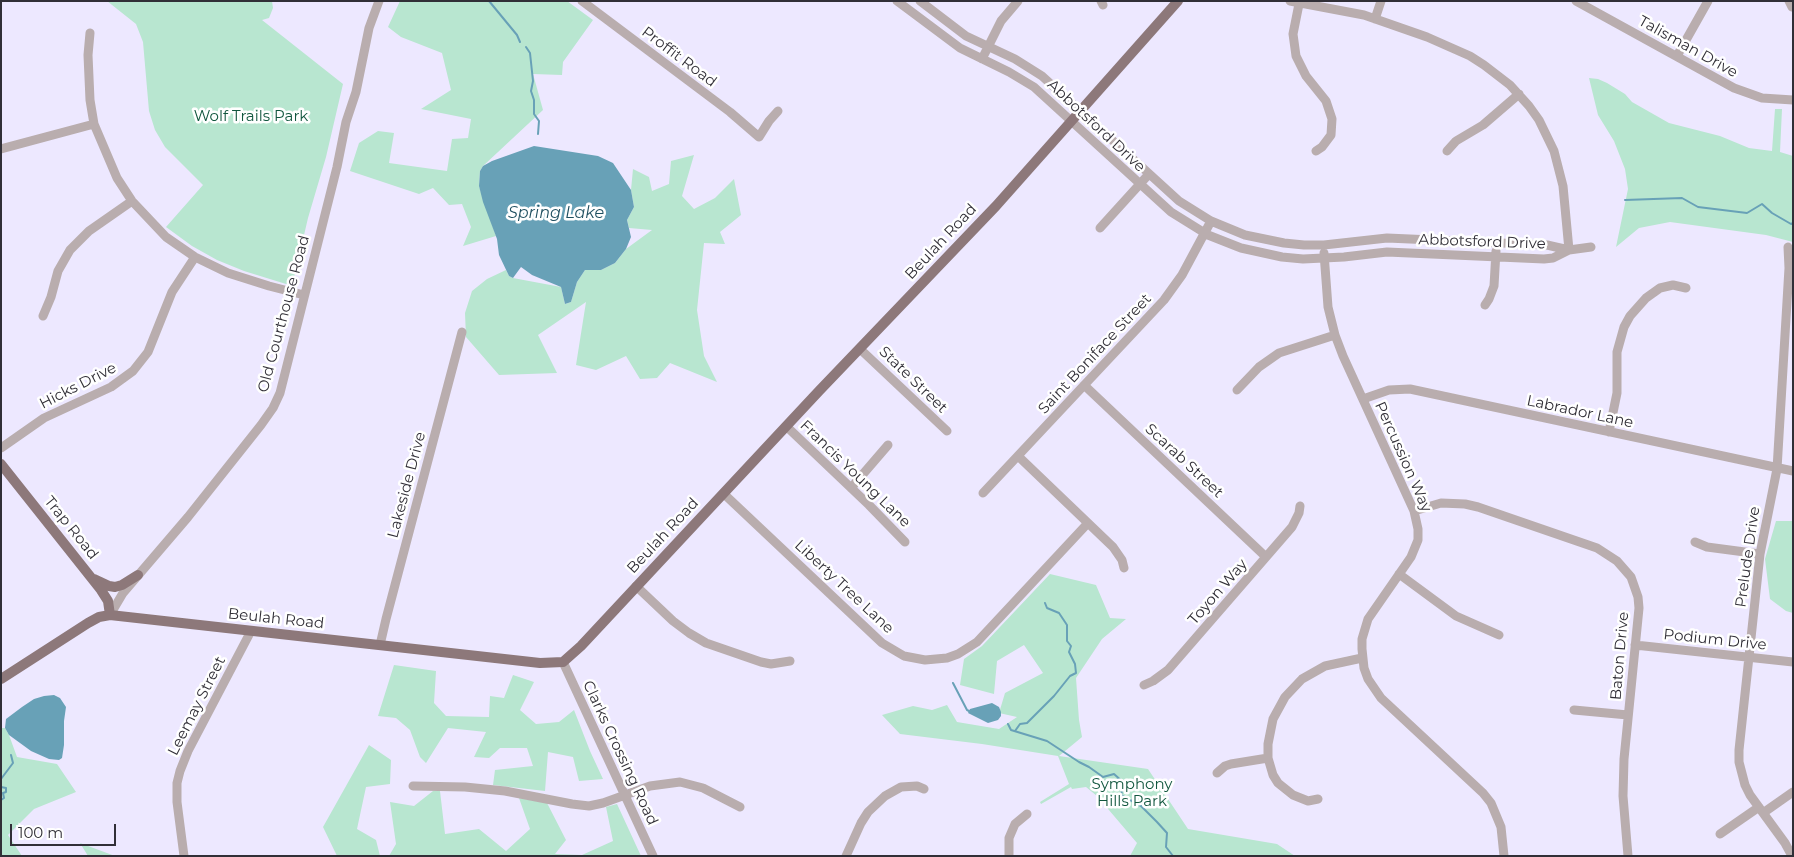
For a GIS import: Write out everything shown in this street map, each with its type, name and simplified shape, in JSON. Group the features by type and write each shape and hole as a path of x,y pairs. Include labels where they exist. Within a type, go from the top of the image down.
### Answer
{"main road":[{"name":"Beulah Road","path":"1,679 88,623 99,617 110,615 540,663 564,662 576,652 786,426 996,206 1178,1"},
{"name":"Trap Road","path":"1,464 107,600 110,615"},
{"path":"91,578 115,587 138,575"}],"street":[{"name":"Old Courthouse Road","path":"110,615 120,598 138,575 188,517 273,408 282,385 337,168 346,122 356,92 370,28 379,1"},
{"name":"Proffit Road","path":"582,1 730,112 759,137 778,111"},
{"name":"Abbotsford Drive","path":"897,1 954,44 1024,80 1171,212 1204,233 1241,248 1282,257 1324,259 1387,252 1553,258 1569,250"},
{"name":"Abbotsford Drive","path":"920,1 961,32 1031,69 1179,201 1227,228 1264,240 1304,245 1324,245 1387,238 1547,246 1569,250"},
{"path":"982,59 1001,21 1018,1"},
{"path":"1375,19 1381,1"},
{"name":"Talisman Drive","path":"1576,1 1747,94 1770,99 1793,100"},
{"path":"1677,56 1708,1"},
{"path":"1789,1 1792,7"},
{"path":"1316,151 1322,147 1331,135 1332,119 1326,101 1306,76 1296,56 1293,34 1294,3 1375,19 1427,37 1470,56 1497,74 1519,94 1539,120 1547,136 1560,169 1569,250 1591,247"},
{"path":"90,33 88,55 90,100 94,124 117,178 132,201 166,237 194,257 228,272 269,286 304,295"},
{"path":"1447,151 1456,141 1484,125 1519,94"},
{"path":"1,149 94,124"},
{"path":"1100,228 1149,174"},
{"path":"42,316 51,297 58,271 70,250 89,231 132,201"},
{"name":"Saint Boniface Street","path":"983,493 1172,290 1211,220"},
{"path":"1485,305 1494,286 1496,244"},
{"name":"Percussion Way","path":"1324,245 1328,307 1335,335 1414,511 1418,529 1418,540 1411,558 1368,619 1362,639 1362,658 1368,680 1381,698 1483,792 1494,809 1501,827 1504,856"},
{"name":"Prelude Drive","path":"1788,247 1789,268 1777,468 1760,554 1748,657 1739,762 1745,785 1792,856"},
{"name":"Hicks Drive","path":"1,448 44,418 111,387 133,371 148,352 172,292 194,257"},
{"path":"1609,432 1617,393 1617,352 1624,327 1630,316 1646,298 1660,288 1673,285 1686,288"},
{"name":"Lakeside Drive","path":"380,645 462,332"},
{"path":"1237,390 1258,367 1279,353 1335,335"},
{"name":"State Street","path":"860,349 947,431"},
{"name":"Scarab Street","path":"1084,385 1266,557"},
{"name":"Labrador Lane","path":"1363,399 1389,390 1410,389 1793,471"},
{"name":"Francis Young Lane","path":"786,426 904,542"},
{"path":"851,488 888,445"},
{"path":"1018,456 1118,552 1124,568"},
{"name":"Liberty Tree Lane","path":"724,494 882,643 904,656 925,660 936,660 953,656 977,642 1088,523"},
{"name":"Baton Drive","path":"1414,511 1441,503 1465,504 1507,516 1597,548 1608,553 1625,569 1635,587 1639,608 1623,782 1628,856"},
{"name":"Toyon Way","path":"1144,685 1168,670 1292,527 1300,506"},
{"path":"1695,542 1707,547 1760,554"},
{"path":"1399,574 1456,616 1498,635"},
{"path":"636,586 673,621 698,639 713,646 762,662 771,664 790,661"},
{"name":"Leemay Street","path":"184,856 177,790 180,771 188,751 251,631"},
{"name":"Podium Drive","path":"1635,645 1793,662"},
{"path":"1318,800 1301,799 1285,790 1273,774 1268,758 1268,744 1273,719 1293,688 1313,672 1325,666 1362,658"},
{"name":"Clarks Crossing Road","path":"564,662 653,856"},
{"path":"1574,710 1628,715"},
{"path":"1217,773 1225,766 1231,764 1268,758"},
{"path":"413,786 465,787 505,791 588,806 603,803 650,786 680,782 703,788 740,807"},
{"path":"846,856 864,818 876,803 901,786 916,786 924,789"},
{"path":"1720,834 1793,792"},
{"path":"1009,856 1012,831 1015,824 1027,814"}],"green space":[{"name":"Wolf Trails Park","path":"107,1 272,1 273,8 269,18 262,20 343,84 326,157 308,218 294,278 291,282 286,284 244,271 217,260 192,246 166,227 203,185 165,147 155,130 149,111 143,42 136,24"},
{"path":"400,1 567,1 593,20 563,62 562,75 533,74 543,110 483,166 480,171 479,186 496,236 463,246 471,227 462,204 449,205 433,188 419,194 350,171 359,143 378,131 394,133 389,163 447,171 452,139 468,138 471,119 421,109 451,90 442,53 401,37 388,27"},
{"path":"1589,78 1607,83 1625,94 1632,102 1669,123 1720,136 1749,148 1772,151 1775,109 1782,109 1780,152 1793,156 1793,242 1766,235 1670,222 1639,228 1616,247 1628,189 1625,169 1614,141 1598,115"},
{"path":"694,155 682,196 694,209 715,198 734,179 741,215 720,232 725,244 704,243 697,310 704,356 717,382 670,363 657,378 640,379 626,356 596,370 576,365 586,302 538,335 557,373 499,375 466,337 465,313 472,291 487,279 506,270 509,276 513,278 561,287 565,304 571,302 577,282 585,270 601,270 615,263 626,249 652,230 629,228 627,220 634,207 631,190 633,169 649,177 652,191 669,184 671,161"},
{"path":"1776,521 1793,521 1793,613 1786,611 1770,599 1765,559"},
{"name":"Symphony Hills Park","path":"1050,574 1096,585 1110,618 1126,619 1102,639 1076,678 1082,737 1059,756 1148,769 1188,829 1277,844 1295,856 1130,856 1137,843 1097,796 1086,787 1072,789 1071,787 1041,804 1040,802 1069,784 1058,756 900,734 882,715 913,706 932,710 947,705 957,722 999,729 1017,717 999,713 1005,693 1043,673 1024,645 997,661 994,694 960,685 964,659 982,646"},
{"path":"394,665 436,671 434,703 446,716 489,717 490,696 504,698 513,675 534,682 520,710 536,724 559,722 574,710 603,779 579,781 573,757 548,752 545,791 493,785 495,770 533,766 527,748 500,748 489,758 474,757 486,732 448,728 426,763 420,757 410,730 396,718 378,716"},
{"path":"1,728 5,728 9,735 17,757 57,764 76,792 34,809 8,835 22,856 1,856"},
{"path":"369,745 391,760 390,784 366,787 357,829 376,840 380,856 337,856 323,827"},
{"path":"433,791 440,791 445,834 479,829 506,851 530,829 519,798 547,803 566,840 555,854 582,855 613,841 606,807 617,804 641,856 389,856 396,844 390,802 414,806"},
{"path":"80,843 115,856 88,856"}],"water":[{"name":"Spring Lake","path":"534,146 598,156 613,163 631,190 634,207 627,220 631,237 626,249 615,263 601,270 585,270 577,282 571,302 565,304 561,287 532,275 521,267 513,278 509,276 499,255 497,239 479,186 480,171 483,166"},
{"path":"54,695 60,698 66,707 64,745 62,758 59,760 49,759 31,751 9,735 5,728 6,719 22,707 34,699"},
{"path":"992,703 999,707 1001,712 998,720 988,723 968,713 970,709"}],"waterway":[{"path":"489,1 517,35 520,42"},
{"path":"526,47 530,53 533,81 531,91 534,100 534,114 539,121 538,134"},
{"path":"1625,200 1682,198 1698,207 1747,213 1762,204 1772,213 1791,224 1793,223"},
{"path":"1015,731 1020,724 1027,723 1054,696 1070,676 1076,673 1075,664 1069,652 1071,646 1067,641 1067,625 1059,613 1047,608 1045,603"},
{"path":"953,683 969,711"},
{"path":"1008,724 1011,730 1047,741 1103,777 1114,774 1124,783 1121,795 1141,806 1167,833 1166,847 1173,856"},
{"path":"1,779 13,763 11,755"},
{"path":"1,787 6,788 6,792 3,793 4,798 1,800"}]}
